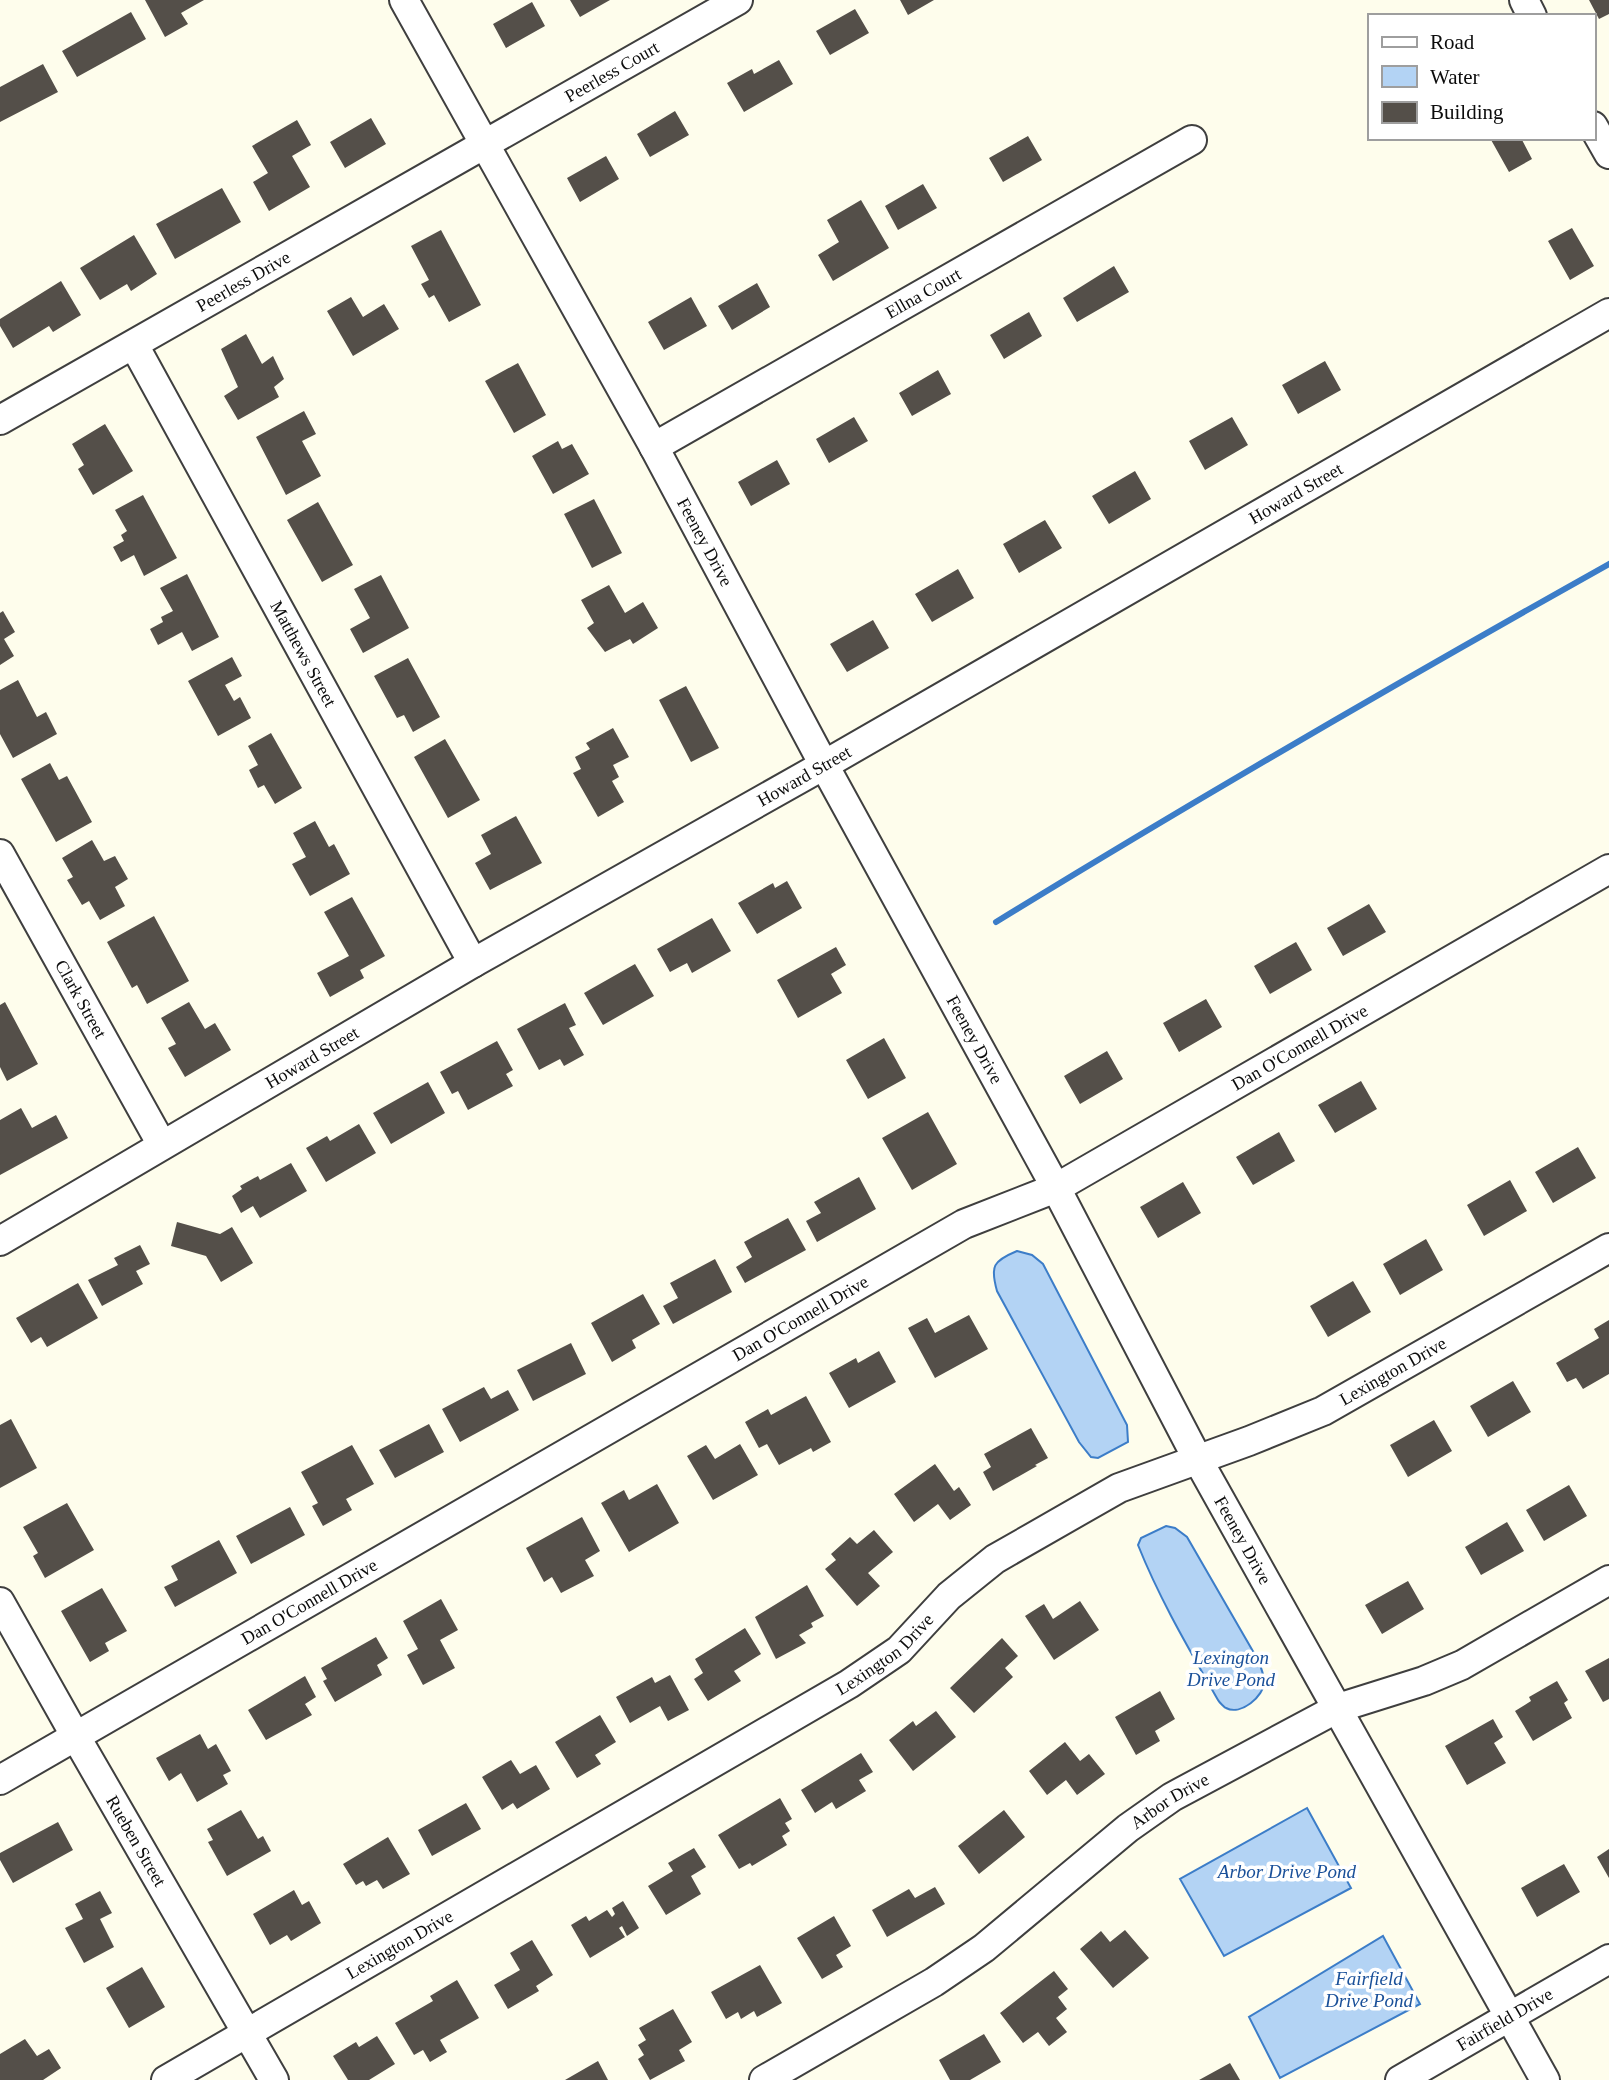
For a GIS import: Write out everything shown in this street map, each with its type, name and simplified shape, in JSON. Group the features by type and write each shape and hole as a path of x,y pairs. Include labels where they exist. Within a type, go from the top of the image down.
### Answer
{"street":[{"name":"Feeney Drive","path":"404,0 654,447 824,765 1056,1188 1198,1460 1545,2080"},
{"name":"Peerless Court","path":"485,143 738,0"},
{"path":"1595,129 1609,154"},
{"name":"Ellna Court","path":"654,447 1192,140"},
{"name":"Peerless Drive","path":"0,420 485,143"},
{"name":"Howard Street","path":"0,1241 474,963 824,765 1609,313"},
{"name":"Matthews Street","path":"134,345 474,963"},
{"name":"Clark Street","path":"0,854 162,1145"},
{"name":"Dan O'Connell Drive","path":"0,1780 964,1224 1056,1188 1609,869"},
{"name":"Lexington Drive","path":"166,2080 849,1684 899,1650 948,1596 995,1559 1119,1488 1323,1411 1609,1248"},
{"name":"Arbor Drive","path":"764,2080 934,1982 984,1948 1128,1828 1172,1797 1338,1708 1424,1681 1462,1665 1609,1580"},
{"name":"Rueben Street","path":"0,1602 274,2080"},
{"name":"Fairfield Drive","path":"1399,2080 1609,1959"}],"water":[{"path":"1017,1251 1032,1255 1043,1264 1127,1425 1128,1442 1098,1458 1091,1457 1079,1442 997,1291 995,1265"},
{"name":"Lexington Drive Pond","path":"1166,1526 1175,1528 1187,1537 1258,1660 1263,1687 1256,1698 1245,1707 1232,1710 1225,1708 1219,1701 1175,1624 1138,1545 1141,1538"},
{"name":"Arbor Drive Pond","path":"1307,1808 1351,1888 1224,1956 1180,1879"},
{"name":"Fairfield Drive Pond","path":"1383,1936 1420,2004 1280,2078 1249,2017"}],"building":[{"path":"145,0 204,0 181,13 188,24 165,37"},
{"path":"570,0 610,0 580,17"},
{"path":"900,0 934,0 908,15"},
{"path":"1589,0 1609,0 1609,14 1599,19"},
{"path":"532,2 545,26 506,48 493,24"},
{"path":"855,9 869,33 830,55 816,31"},
{"path":"131,12 146,39 77,77 62,51"},
{"path":"779,60 793,84 744,112 727,83 752,69 754,74"},
{"path":"43,64 58,92 0,122 0,87"},
{"path":"675,111 689,135 650,157 637,134"},
{"path":"371,118 386,144 345,168 330,142"},
{"path":"297,120 311,145 292,156 310,187 269,211 253,182 268,173 252,146"},
{"path":"1028,136 1042,160 1003,182 989,158"},
{"path":"1491,140 1522,140 1532,159 1509,172"},
{"path":"606,156 619,179 580,202 567,178"},
{"path":"923,184 937,208 898,230 885,206"},
{"path":"222,188 241,222 175,259 156,224"},
{"path":"861,200 889,248 833,281 818,255 839,242 827,220"},
{"path":"1572,228 1594,266 1570,280 1548,241"},
{"path":"441,230 481,305 449,322 434,295 429,298 421,284 429,280 411,246"},
{"path":"134,235 157,274 131,291 127,284 100,300 80,268"},
{"path":"1114,266 1129,292 1077,322 1063,298"},
{"path":"61,281 81,315 53,332 49,326 13,348 0,326 0,319"},
{"path":"757,283 770,307 732,330 718,306"},
{"path":"351,297 363,317 384,304 399,329 353,356 327,311"},
{"path":"691,297 707,326 664,350 648,322"},
{"path":"1029,312 1042,336 1004,359 990,335"},
{"path":"246,334 262,364 273,356 284,379 274,387 279,397 238,420 224,396 238,387 221,349"},
{"path":"1325,361 1341,390 1298,414 1282,385"},
{"path":"518,363 546,415 514,433 485,381"},
{"path":"938,370 951,394 912,416 899,393"},
{"path":"304,411 316,434 302,441 321,476 286,495 256,437"},
{"path":"854,417 868,441 829,463 816,439"},
{"path":"1232,417 1248,445 1205,470 1189,441"},
{"path":"105,424 133,471 93,495 78,469 84,465 72,444"},
{"path":"558,441 562,449 572,444 589,474 553,494 532,456"},
{"path":"777,460 790,484 751,506 738,482"},
{"path":"1135,471 1151,499 1109,524 1092,496"},
{"path":"143,495 177,558 144,576 134,555 121,562 113,547 124,541 121,535 127,531 115,510"},
{"path":"594,499 622,553 592,568 564,514"},
{"path":"318,502 353,565 322,582 287,520"},
{"path":"1045,520 1062,548 1019,573 1003,544"},
{"path":"958,569 974,598 932,622 915,594"},
{"path":"187,574 219,637 192,651 182,632 158,645 150,629 163,622 161,617 173,611 160,588"},
{"path":"381,575 409,628 363,653 350,629 370,618 354,589"},
{"path":"609,585 625,613 643,602 658,628 633,644 630,639 605,652 587,628 594,623 581,600"},
{"path":"3,611 15,632 4,639 14,656 0,665 0,613"},
{"path":"873,620 889,648 847,672 830,644"},
{"path":"232,657 242,676 225,685 234,701 240,697 251,718 218,736 188,681"},
{"path":"408,658 440,717 413,732 404,715 397,718 374,676"},
{"path":"18,680 37,717 46,712 57,734 13,758 0,734 0,690"},
{"path":"686,686 719,748 691,762 659,700"},
{"path":"613,728 629,757 613,765 619,777 612,781 624,802 598,817 573,773 581,769 575,757 590,749 586,743"},
{"path":"271,733 302,788 275,804 264,785 258,788 249,770 258,765 248,746"},
{"path":"445,739 480,800 448,818 414,757"},
{"path":"50,763 59,780 67,776 92,822 56,842 21,779"},
{"path":"516,816 542,863 490,890 475,863 491,854 481,835"},
{"path":"315,821 329,847 334,844 350,874 310,896 292,864 306,857 293,833"},
{"path":"92,840 104,861 115,856 128,879 115,887 125,906 100,920 89,901 82,905 67,880 73,877 62,858"},
{"path":"787,881 802,908 757,934 738,903 773,883 775,888"},
{"path":"352,897 385,956 360,970 364,978 330,997 317,973 349,956 324,912"},
{"path":"1369,904 1386,932 1343,956 1327,928"},
{"path":"154,916 189,981 147,1004 137,985 132,988 107,942"},
{"path":"712,918 731,951 692,973 687,963 670,972 657,949"},
{"path":"1296,942 1312,970 1270,994 1254,966"},
{"path":"836,947 846,965 831,974 842,993 798,1018 777,980"},
{"path":"635,964 654,996 603,1025 584,993"},
{"path":"1206,999 1222,1027 1179,1052 1163,1023"},
{"path":"5,1002 38,1064 7,1081 0,1067 0,1005"},
{"path":"189,1002 205,1029 215,1023 231,1050 185,1077 168,1048 176,1044 161,1018"},
{"path":"565,1003 576,1025 569,1028 584,1055 564,1066 560,1059 539,1070 517,1029"},
{"path":"884,1038 906,1078 868,1099 846,1060"},
{"path":"497,1041 513,1070 506,1074 513,1086 468,1110 458,1091 452,1094 440,1072"},
{"path":"1107,1051 1123,1079 1080,1104 1064,1076"},
{"path":"1361,1081 1377,1109 1335,1133 1318,1105"},
{"path":"428,1082 445,1113 391,1144 373,1113"},
{"path":"21,1108 32,1128 56,1115 68,1138 0,1175 0,1120"},
{"path":"928,1112 957,1164 912,1190 882,1138"},
{"path":"359,1124 376,1153 326,1182 306,1148 327,1136 330,1141"},
{"path":"1279,1132 1295,1161 1253,1185 1236,1157"},
{"path":"1578,1147 1596,1178 1553,1203 1535,1172"},
{"path":"291,1163 307,1191 260,1218 253,1206 241,1213 232,1196 242,1189 240,1186 258,1176 260,1180"},
{"path":"859,1177 876,1209 817,1242 806,1221 821,1213 814,1202"},
{"path":"1510,1180 1527,1211 1484,1236 1467,1205"},
{"path":"1183,1182 1201,1213 1158,1238 1140,1207"},
{"path":"788,1218 806,1250 745,1283 736,1267 752,1257 744,1242"},
{"path":"177,1222 220,1234 232,1227 253,1263 221,1282 206,1256 171,1246"},
{"path":"1426,1239 1443,1270 1400,1295 1383,1264"},
{"path":"140,1245 150,1264 136,1271 143,1284 102,1306 88,1280 118,1265 114,1258"},
{"path":"715,1259 732,1292 673,1324 663,1306 678,1298 670,1283"},
{"path":"1353,1281 1371,1312 1328,1337 1310,1306"},
{"path":"78,1283 98,1318 47,1347 41,1337 31,1343 16,1318"},
{"path":"643,1294 660,1324 632,1340 636,1348 612,1362 591,1323"},
{"path":"969,1315 988,1349 935,1378 908,1328 927,1318 935,1333"},
{"path":"1609,1320 1609,1374 1583,1389 1576,1378 1567,1382 1556,1363 1599,1338 1594,1329"},
{"path":"571,1343 586,1374 533,1401 517,1370"},
{"path":"879,1351 896,1382 849,1408 829,1373 856,1358 858,1363"},
{"path":"1513,1381 1531,1412 1488,1437 1470,1406"},
{"path":"484,1387 491,1399 508,1390 519,1410 460,1442 442,1409"},
{"path":"806,1396 831,1442 813,1452 811,1448 779,1465 767,1444 759,1448 745,1422 768,1409 771,1415"},
{"path":"11,1419 37,1468 0,1488 0,1425"},
{"path":"1434,1420 1452,1451 1408,1477 1390,1445"},
{"path":"429,1424 444,1452 395,1478 379,1450"},
{"path":"1031,1428 1048,1458 993,1491 983,1472 991,1467 984,1454"},
{"path":"740,1444 758,1475 713,1500 687,1456 706,1445 715,1459"},
{"path":"352,1445 374,1484 346,1499 352,1510 323,1526 312,1506 318,1503 301,1472"},
{"path":"935,1464 954,1491 959,1487 971,1505 950,1520 938,1504 914,1522 894,1494"},
{"path":"657,1484 679,1523 629,1552 601,1503 624,1490 629,1500"},
{"path":"1569,1485 1587,1516 1544,1541 1526,1510"},
{"path":"67,1503 94,1550 45,1578 33,1556 38,1553 23,1527"},
{"path":"290,1507 305,1535 251,1564 236,1536"},
{"path":"582,1517 600,1551 585,1560 594,1576 561,1593 552,1577 544,1582 526,1548"},
{"path":"1507,1522 1524,1551 1481,1575 1465,1547"},
{"path":"874,1530 893,1552 868,1573 880,1586 857,1606 825,1569 836,1560 831,1554 850,1537 857,1544"},
{"path":"219,1540 237,1573 175,1607 164,1587 178,1580 171,1566"},
{"path":"1408,1581 1424,1609 1382,1634 1365,1605"},
{"path":"807,1585 824,1616 811,1623 813,1627 799,1635 806,1643 776,1659 755,1617"},
{"path":"102,1588 127,1631 105,1643 109,1651 90,1662 61,1611"},
{"path":"441,1599 458,1630 440,1640 455,1668 423,1685 407,1655 418,1649 403,1621"},
{"path":"1080,1601 1099,1630 1054,1660 1025,1616 1044,1604 1053,1619"},
{"path":"745,1628 761,1654 734,1671 741,1681 708,1701 694,1679 703,1673 695,1659"},
{"path":"376,1637 388,1658 377,1665 382,1675 335,1702 323,1681 327,1679 321,1668"},
{"path":"1002,1638 1018,1656 1005,1668 1013,1677 974,1713 950,1688"},
{"path":"1609,1658 1609,1699 1603,1702 1585,1671"},
{"path":"670,1675 689,1710 668,1721 660,1706 630,1723 616,1697 652,1677 655,1683"},
{"path":"305,1676 316,1697 305,1704 312,1715 266,1740 248,1710"},
{"path":"1557,1681 1568,1700 1564,1703 1572,1718 1533,1741 1515,1711 1531,1701 1529,1697"},
{"path":"1160,1691 1175,1719 1155,1731 1160,1741 1136,1755 1115,1717"},
{"path":"936,1711 956,1737 913,1771 889,1740 913,1721 916,1726"},
{"path":"600,1715 616,1742 595,1755 601,1764 577,1778 555,1742"},
{"path":"1493,1719 1503,1737 1494,1743 1506,1763 1467,1785 1445,1746"},
{"path":"200,1734 208,1749 216,1744 231,1771 223,1775 228,1784 197,1802 181,1773 169,1781 156,1758"},
{"path":"1065,1742 1080,1761 1089,1754 1105,1774 1077,1795 1066,1780 1047,1795 1029,1771"},
{"path":"861,1753 873,1772 859,1780 866,1791 836,1809 832,1802 815,1813 801,1790"},
{"path":"511,1760 520,1774 536,1765 550,1789 517,1809 513,1803 502,1810 482,1777"},
{"path":"780,1798 792,1819 785,1823 790,1831 782,1836 787,1845 752,1866 750,1863 739,1869 718,1835"},
{"path":"466,1803 481,1829 432,1856 418,1830"},
{"path":"241,1810 258,1839 263,1836 271,1851 227,1876 208,1842 213,1840 207,1829"},
{"path":"1004,1810 1025,1837 979,1874 958,1846"},
{"path":"58,1822 73,1850 13,1883 0,1860 0,1853"},
{"path":"388,1837 410,1874 383,1889 377,1880 366,1886 363,1881 356,1885 343,1864"},
{"path":"694,1848 706,1867 691,1876 701,1894 666,1915 648,1886 673,1871 668,1863"},
{"path":"1609,1849 1609,1878 1597,1857"},
{"path":"1564,1864 1580,1892 1537,1917 1521,1888"},
{"path":"935,1887 945,1904 887,1937 872,1910 909,1889 915,1898"},
{"path":"294,1890 302,1905 309,1901 321,1923 291,1941 287,1935 270,1945 253,1914"},
{"path":"100,1891 112,1913 100,1919 114,1947 84,1963 65,1928 83,1919 75,1904"},
{"path":"623,1901 639,1928 627,1936 622,1926 619,1928 625,1937 590,1958 571,1925 586,1916 589,1921 607,1910 612,1917 615,1914 612,1908"},
{"path":"834,1916 851,1946 836,1955 843,1967 822,1979 797,1938"},
{"path":"1125,1930 1149,1958 1113,1988 1080,1949 1101,1931 1110,1942"},
{"path":"532,1940 553,1975 536,1986 539,1991 508,2009 494,1985 520,1970 510,1953"},
{"path":"760,1965 782,2003 757,2017 754,2011 741,2019 738,2012 726,2019 711,1992"},
{"path":"142,1967 165,2007 129,2028 106,1988"},
{"path":"1054,1971 1068,1989 1058,1997 1067,2009 1056,2018 1067,2032 1049,2046 1038,2032 1023,2043 1000,2013"},
{"path":"457,1980 479,2018 440,2040 447,2052 430,2062 423,2050 414,2055 395,2023 433,2001 430,1996"},
{"path":"673,2009 692,2042 679,2050 685,2061 650,2080 638,2059 644,2055 638,2045 646,2040 639,2028"},
{"path":"984,2034 1001,2062 970,2080 950,2080 939,2060"},
{"path":"377,2036 395,2064 369,2080 348,2080 333,2056 356,2042 359,2047"},
{"path":"25,2039 37,2056 49,2049 61,2068 43,2080 0,2080 0,2054"},
{"path":"598,2061 608,2080 565,2080"},
{"path":"1230,2063 1240,2080 1199,2080"}],"waterway":[{"path":"996,922 1301,740 1609,564"}]}
